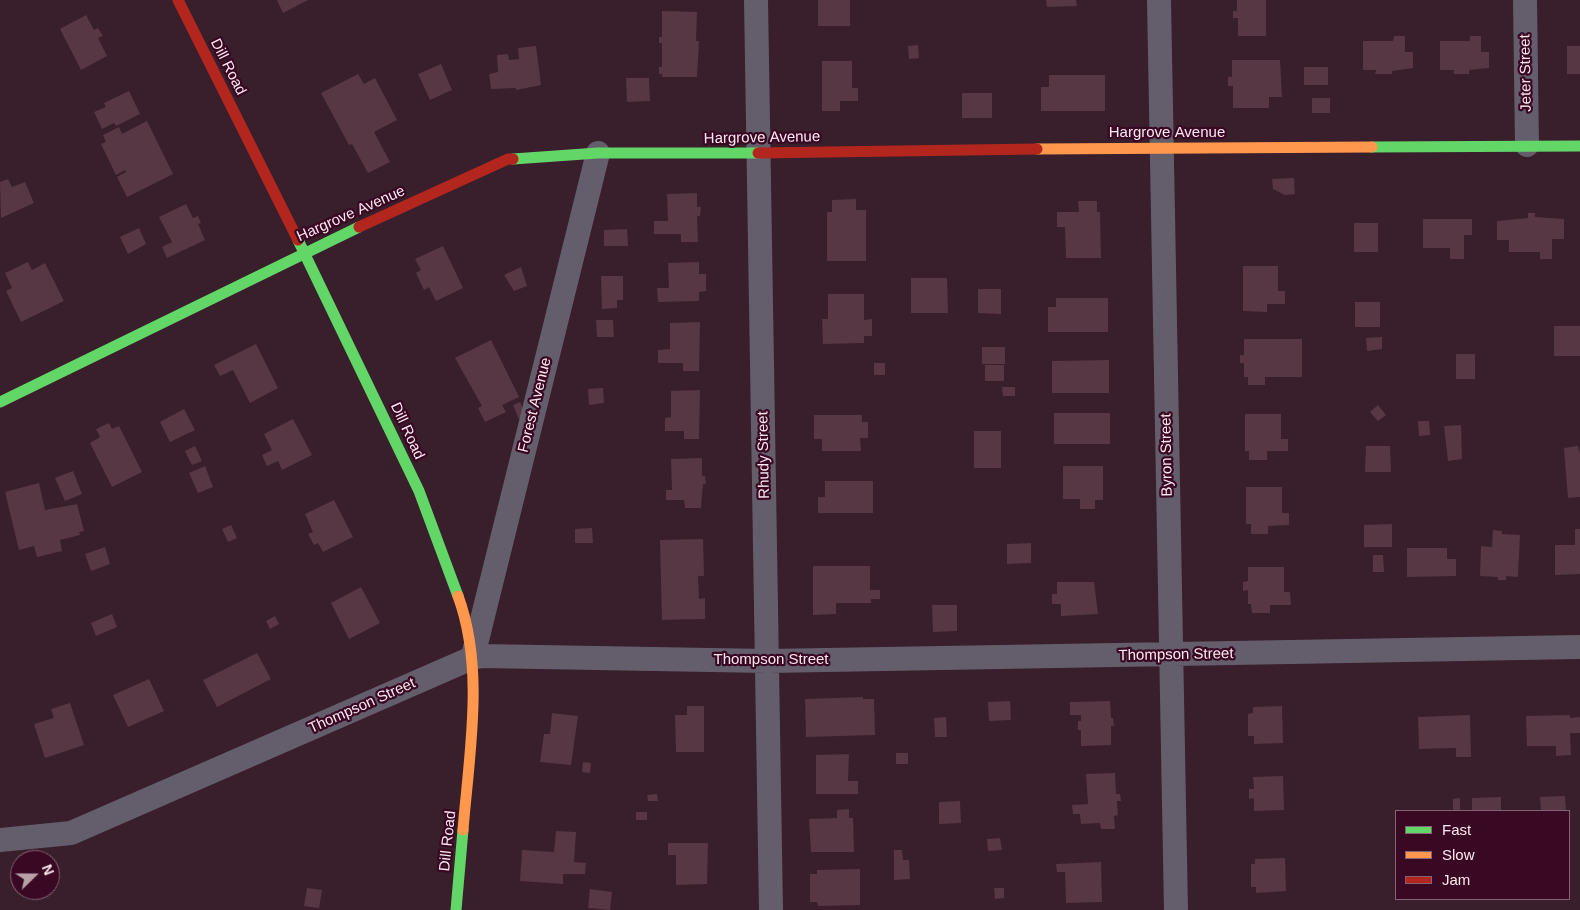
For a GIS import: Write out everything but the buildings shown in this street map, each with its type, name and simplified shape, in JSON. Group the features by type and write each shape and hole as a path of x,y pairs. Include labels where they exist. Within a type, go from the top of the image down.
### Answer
{"street":[{"name":"Dill Road","path":"178,0 304,252 422,499 465,615 472,658 470,756 456,910"},
{"name":"Rhudy Street","path":"756,0 771,910"},
{"name":"Byron Street","path":"1159,0 1176,910"},
{"name":"Jeter Street","path":"1525,0 1527,146"},
{"name":"Hargrove Avenue","path":"0,402 304,252 508,160 598,153 1580,146"},
{"name":"Forest Avenue","path":"472,658 598,153"},
{"name":"Thompson Street","path":"0,840 72,833 472,658 482,656 768,662 1580,647"}],"traffic: fast":[{"path":"1372,147 1580,146"},
{"path":"513,159 598,153 758,153"},
{"path":"0,402 359,227"},
{"path":"298,240 419,491 458,596"},
{"path":"456,910 463,830"}],"traffic: slow":[{"path":"1037,149 1372,147"},
{"path":"458,596 466,624 473,682 471,742 463,830"}],"traffic: jam":[{"path":"178,0 298,240"},
{"path":"758,153 1037,149"},
{"path":"359,227 508,159 513,159"}]}
